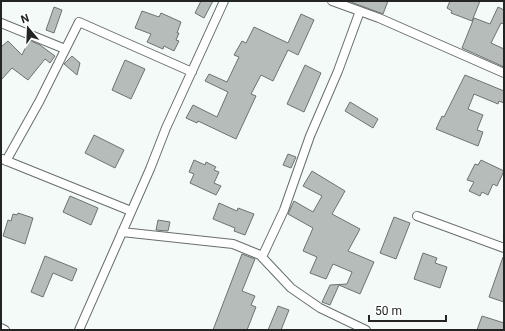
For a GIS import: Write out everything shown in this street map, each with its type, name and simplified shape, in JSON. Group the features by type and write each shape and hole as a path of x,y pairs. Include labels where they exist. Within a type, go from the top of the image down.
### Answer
{"street":[{"path":"79,330 166,128 224,1"},
{"path":"332,1 360,11 504,74"},
{"path":"262,258 284,210 310,136 338,71 360,11"},
{"path":"131,211 3,160 39,102 79,22 192,72"},
{"path":"1,23 65,49"},
{"path":"416,216 504,248"},
{"path":"122,232 233,244 260,255 291,288 320,308 366,330"},
{"path":"1,328 5,330"}],"building":[{"path":"201,1 213,1 204,18 195,13"},
{"path":"348,1 388,1 383,14"},
{"path":"450,1 480,1 472,21 451,13 452,11 447,8"},
{"path":"54,7 62,10 54,33 46,30"},
{"path":"498,7 504,10 504,24 501,23 491,43 504,49 504,67 462,48 474,18 490,24"},
{"path":"142,11 159,17 161,13 181,22 176,40 179,41 174,51 164,46 163,49 147,42 151,34 135,28"},
{"path":"301,14 314,20 298,55 288,50 273,81 261,75 251,94 256,96 236,139 198,121 197,123 186,118 193,105 217,117 228,92 205,81 209,74 227,82 239,57 234,55 242,41 246,43 254,27 288,43"},
{"path":"29,40 40,45 55,56 50,63 45,59 28,80 12,68 1,80 1,47 8,41 22,55"},
{"path":"72,56 80,63 77,75 64,64"},
{"path":"125,60 145,69 131,99 112,90"},
{"path":"305,65 321,73 304,112 287,104"},
{"path":"465,75 504,91 504,103 499,101 498,104 474,94 468,109 483,115 477,130 483,132 478,146 436,129 442,116 444,117"},
{"path":"350,102 378,119 373,128 345,111"},
{"path":"94,135 124,150 115,168 85,153"},
{"path":"288,154 296,157 291,168 283,165"},
{"path":"194,160 205,165 206,162 216,167 214,170 219,172 214,183 221,186 216,195 190,183 194,174 189,172"},
{"path":"481,160 504,171 497,186 493,184 488,195 482,192 480,196 469,191 474,182 467,180 475,164 478,165"},
{"path":"312,171 345,191 332,214 360,229 348,251 374,262 360,294 339,285 330,305 322,302 330,285 347,284 352,272 333,264 326,279 310,273 317,257 303,251 313,228 288,214 294,201 313,212 322,196 303,186"},
{"path":"70,196 98,208 91,225 63,212"},
{"path":"219,203 237,211 238,208 254,214 245,235 234,231 235,228 213,219"},
{"path":"18,213 33,218 25,244 3,236 8,220 11,221 13,214 17,215"},
{"path":"394,217 410,223 396,259 380,253"},
{"path":"158,220 170,222 168,231 156,230"},
{"path":"423,253 437,258 435,263 447,267 440,288 414,279"},
{"path":"242,254 255,259 242,291 255,296 251,305 256,307 247,330 213,330"},
{"path":"45,256 77,269 72,281 53,273 43,297 31,292"},
{"path":"504,257 504,302 489,297"},
{"path":"278,306 289,310 281,330 268,330"},
{"path":"482,316 504,323 504,330 477,330"}]}
